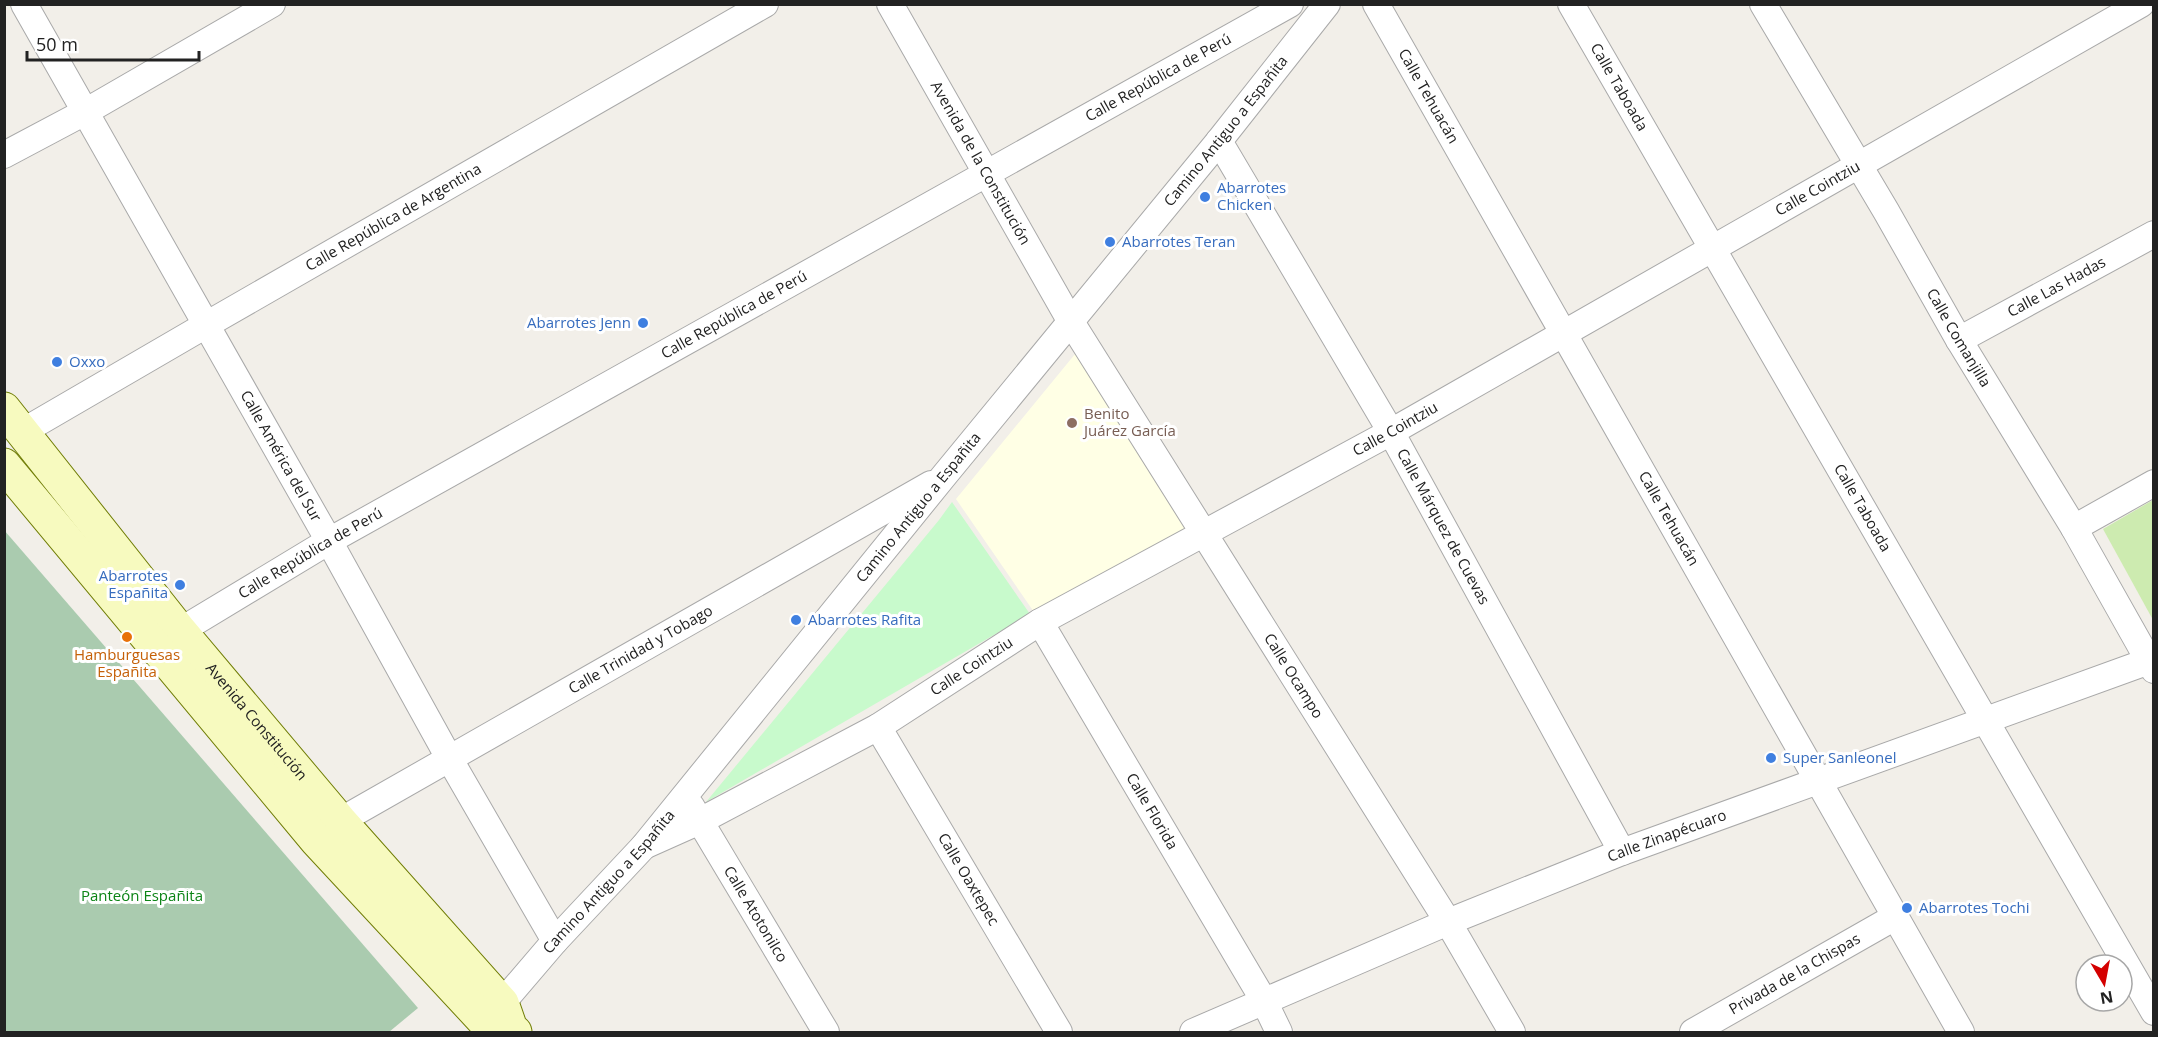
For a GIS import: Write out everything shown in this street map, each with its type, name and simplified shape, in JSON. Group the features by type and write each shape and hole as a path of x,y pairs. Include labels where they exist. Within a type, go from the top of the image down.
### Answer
{"main road":[{"name":"Avenida Constitución","path":"13,421 180,631 340,821 503,1022"},
{"name":"Avenida Constitución","path":"4,465 316,840 503,1022"}],"street":[{"name":"Calle América del Sur","path":"24,4 329,541 449,758 555,941"},
{"path":"4,155 85,112 272,4"},
{"name":"Calle República de Argentina","path":"13,421 206,325 765,4"},
{"name":"Avenida de la Constitución","path":"890,4 1071,322"},
{"name":"Calle República de Perú","path":"180,631 329,541 1290,4"},
{"name":"Calle Tehuacán","path":"1376,4 1961,1032"},
{"name":"Calle Taboada","path":"1571,4 2154,1012"},
{"name":"Calle Comanjilla","path":"1763,4 1959,340 2074,528 2151,665"},
{"name":"Calle Cointziu","path":"644,846 700,821 878,727 1040,622 1391,432 2141,4"},
{"name":"Camino Antiguo a Españita","path":"503,1022 555,941 644,846 1219,141 1313,11"},
{"name":"Calle Márquez de Cuevas","path":"1219,141 1391,432 1622,852"},
{"name":"Calle Las Hadas","path":"1959,340 2154,234"},
{"name":"Calle Ocampo","path":"1071,322 1448,922 1512,1032"},
{"name":"Calle Trinidad y Tobago","path":"340,821 943,477"},
{"path":"2074,528 2154,483"},
{"name":"Calle Florida","path":"1040,622 1264,1001 1279,1032"},
{"name":"Calle Zinapécuaro","path":"1192,1032 1448,922 1622,852 1985,721 2151,665"},
{"name":"Calle Oaxtepec","path":"878,727 1059,1032"},
{"name":"Calle Atotonilco","path":"684,797 826,1032"},
{"name":"Privada de la Chispas","path":"1693,1032 1895,917"}],"shaded area":[{"name":"Benito Juárez García","path":"1080,348 1192,531 1034,612 956,499"}],"green space":[{"path":"2153,500 2153,620 2103,529"},
{"path":"952,502 1030,614 706,802 939,520"},
{"name":"Panteón Españita","path":"4,530 418,1008 389,1032 5,1032"}],"place":[{"name":"Abarrotes Chicken","path":"1205,197"},
{"name":"Abarrotes Teran","path":"1110,242"},
{"name":"Abarrotes Jenn","path":"643,323"},
{"name":"Oxxo","path":"57,362"},
{"name":"Benito Juárez García","path":"1072,423"},
{"name":"Abarrotes Españita","path":"180,585"},
{"name":"Abarrotes Rafita","path":"796,620"},
{"name":"Hamburguesas Españita","path":"127,637"},
{"name":"Super Sanleonel","path":"1771,758"},
{"name":"Abarrotes Tochi","path":"1907,908"}]}
